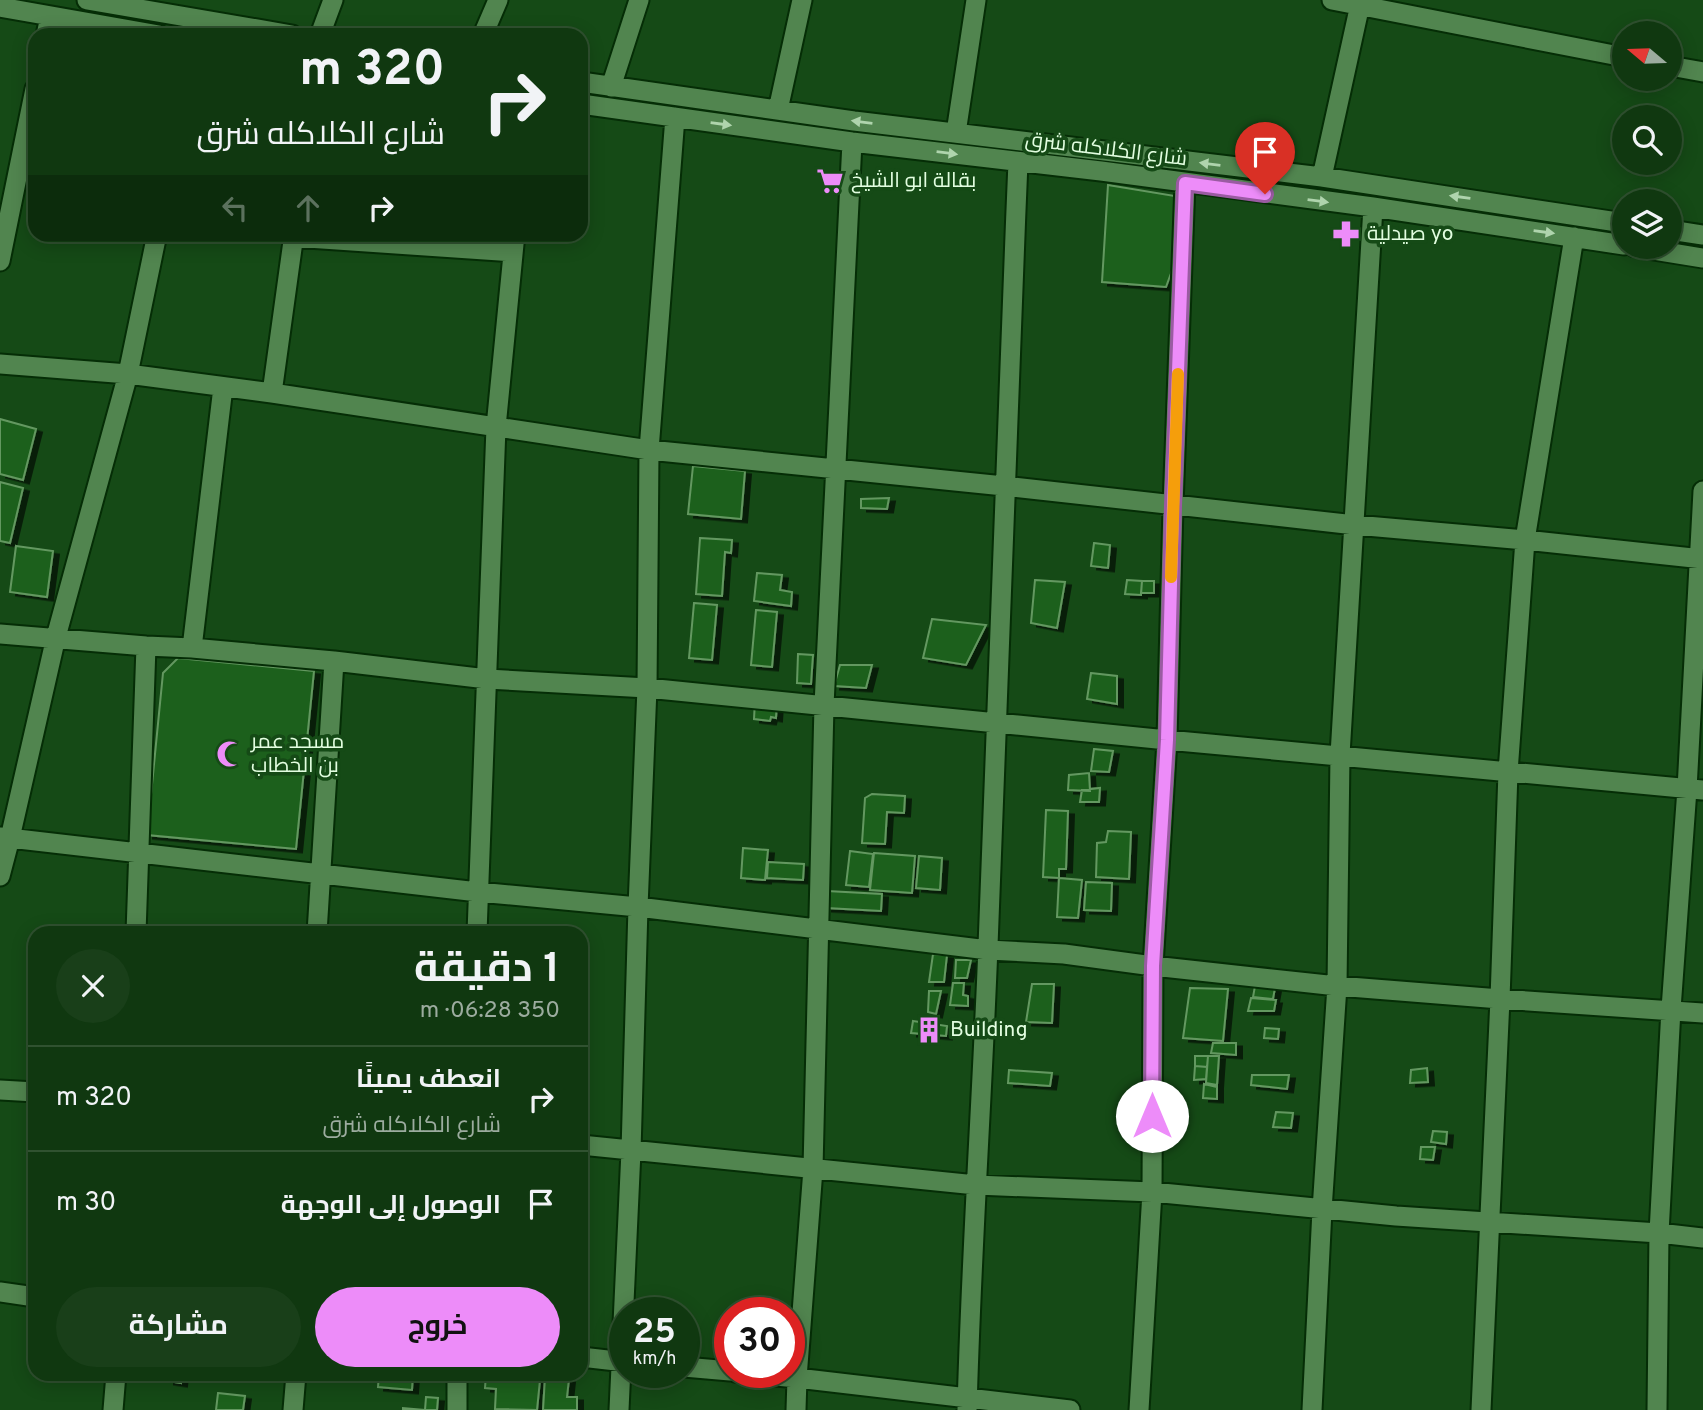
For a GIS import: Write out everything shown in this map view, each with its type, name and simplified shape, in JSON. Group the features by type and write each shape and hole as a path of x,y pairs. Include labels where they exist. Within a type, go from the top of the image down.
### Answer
{"street":[{"path":"88,0 178,7 264,28"},
{"path":"323,28 333,0"},
{"path":"486,28 498,0"},
{"path":"611,87 639,0"},
{"path":"778,110 802,0"},
{"path":"956,133 976,0"},
{"path":"1332,0 1360,3 1612,55"},
{"path":"1322,177 1360,3"},
{"path":"0,7 48,26 73,28"},
{"path":"1682,68 1703,72"},
{"name":"شارع الكلاكله شرق","path":"588,83 956,133 1322,177 1612,221"},
{"name":"شارع الكلاكله شرق","path":"588,105 852,142 1373,207 1612,243"},
{"path":"625,1297 647,688 649,450 675,117"},
{"path":"0,261 4,220 28,119"},
{"path":"803,1297 813,1169 824,705 852,142"},
{"path":"968,1404 1018,162"},
{"path":"1139,1410 1152,1192 1153,966 1167,740 1185,183"},
{"path":"1312,1410 1337,986 1340,755 1373,207"},
{"path":"1682,232 1703,235"},
{"path":"1481,1410 1508,772 1525,540 1574,237"},
{"path":"0,876 5,838 56,637 128,374 154,242"},
{"path":"272,393 293,242"},
{"path":"478,926 496,427 514,243 483,242"},
{"path":"1682,255 1703,258"},
{"path":"0,364 128,374 272,393 649,450 1701,559"},
{"path":"192,648 223,387"},
{"path":"1657,1410 1659,1233 1671,1009 1695,789 1703,491"},
{"path":"0,634 334,661 487,679 647,688 1695,789"},
{"path":"136,926 146,646"},
{"path":"317,926 334,661"},
{"path":"5,838 478,892 638,907 988,950 1063,954 1337,986 1703,1013"},
{"path":"0,1090 28,1092"},
{"path":"588,1145 976,1185 1152,1192 1322,1210 1703,1238"},
{"path":"0,1292 28,1296"},
{"path":"588,1358 609,1360"},
{"path":"805,1379 968,1404 1070,1410"},
{"path":"113,1410 115,1381"},
{"path":"293,1410 295,1381"},
{"path":"457,1381 457,1410"},
{"path":"620,1410 621,1388"},
{"path":"796,1410 797,1388"}],"building":[{"path":"1108,185 1181,197 1178,254 1166,287 1102,282"},
{"path":"0,419 36,429 23,480 0,474"},
{"path":"693,466 745,471 741,519 688,514"},
{"path":"0,482 23,488 10,543 0,541"},
{"path":"889,498 887,509 861,508 861,499"},
{"path":"700,538 732,540 731,553 725,552 722,596 696,594"},
{"path":"1094,543 1110,545 1108,568 1091,566"},
{"path":"16,546 53,551 47,597 10,592"},
{"path":"757,573 782,575 780,590 792,592 791,606 754,601"},
{"path":"1035,580 1065,582 1057,628 1031,623"},
{"path":"1127,580 1142,581 1141,595 1125,594"},
{"path":"1142,581 1154,581 1154,593 1141,593"},
{"path":"694,603 717,605 712,660 689,658"},
{"path":"756,610 777,612 772,667 751,665"},
{"path":"932,619 986,625 966,665 923,658"},
{"path":"798,654 813,655 811,684 797,683"},
{"name":"مسجد عمر بن الخطاب","path":"178,658 314,671 296,849 147,835 163,673"},
{"path":"840,665 872,665 866,688 834,686"},
{"path":"1091,673 1117,676 1117,704 1087,699"},
{"path":"755,700 777,702 776,718 771,717 770,721 754,719"},
{"path":"1094,749 1113,751 1109,772 1091,771"},
{"path":"1089,773 1090,791 1068,790 1069,775"},
{"path":"1100,788 1099,802 1080,802 1082,790"},
{"path":"872,794 905,796 904,813 887,812 885,844 862,843 865,798"},
{"path":"1046,810 1068,811 1066,869 1059,869 1059,878 1043,877"},
{"path":"1108,831 1131,832 1129,879 1096,877 1097,843 1106,842"},
{"path":"743,848 768,850 765,880 741,878"},
{"path":"850,851 873,854 869,887 846,885"},
{"path":"874,853 915,856 912,893 870,890"},
{"path":"919,856 942,858 940,890 916,888"},
{"path":"768,862 804,864 803,880 767,878"},
{"path":"1059,878 1082,880 1078,918 1057,917"},
{"path":"1086,882 1112,883 1111,911 1084,910"},
{"path":"827,891 882,894 881,911 826,908"},
{"path":"933,954 947,955 944,982 929,982"},
{"path":"956,960 971,960 967,978 955,978"},
{"path":"953,983 964,983 963,995 968,996 968,1006 950,1005"},
{"path":"1032,984 1054,984 1052,1023 1026,1022"},
{"path":"1255,986 1275,988 1273,999 1253,997"},
{"path":"1190,988 1228,989 1223,1041 1183,1038"},
{"path":"929,991 941,991 936,1014 928,1012"},
{"path":"1251,998 1276,1000 1274,1011 1248,1011"},
{"name":"Building","path":"913,1021 947,1026 946,1036 911,1033"},
{"path":"1265,1028 1279,1029 1278,1039 1264,1038"},
{"path":"1213,1043 1236,1043 1236,1055 1211,1053"},
{"path":"1195,1056 1208,1056 1207,1067 1195,1066"},
{"path":"1208,1056 1219,1056 1217,1085 1206,1083"},
{"path":"1195,1066 1207,1067 1206,1079 1194,1080"},
{"path":"1427,1068 1428,1082 1410,1083 1411,1070"},
{"path":"1009,1070 1052,1073 1050,1086 1008,1083"},
{"path":"1252,1075 1289,1075 1287,1089 1251,1085"},
{"path":"1204,1084 1217,1087 1217,1099 1203,1098"},
{"path":"1276,1112 1293,1113 1291,1128 1273,1127"},
{"path":"1433,1131 1447,1132 1446,1144 1431,1142"},
{"path":"1421,1147 1435,1147 1433,1160 1420,1159"},
{"path":"378,1381 413,1381 412,1390 378,1387"},
{"path":"486,1381 540,1381 537,1410 495,1409 496,1389 485,1388"},
{"path":"545,1381 569,1381 567,1397 577,1397 577,1410 543,1410"},
{"path":"218,1393 245,1396 243,1410 216,1410"},
{"path":"426,1397 438,1398 437,1410 425,1410"}],"slow traffic":[{"path":"1171,577 1178,374"}],"place":[{"name":"بقالة ابو الشيخ","path":"830,181"},
{"name":"صيدلية yo","path":"1346,234"},
{"name":"مسجد عمر بن الخطاب","path":"230,754"},
{"name":"Building","path":"929,1030"}],"route":[{"path":"1152,1116 1153,966 1167,740 1185,183 1265,194"}]}
